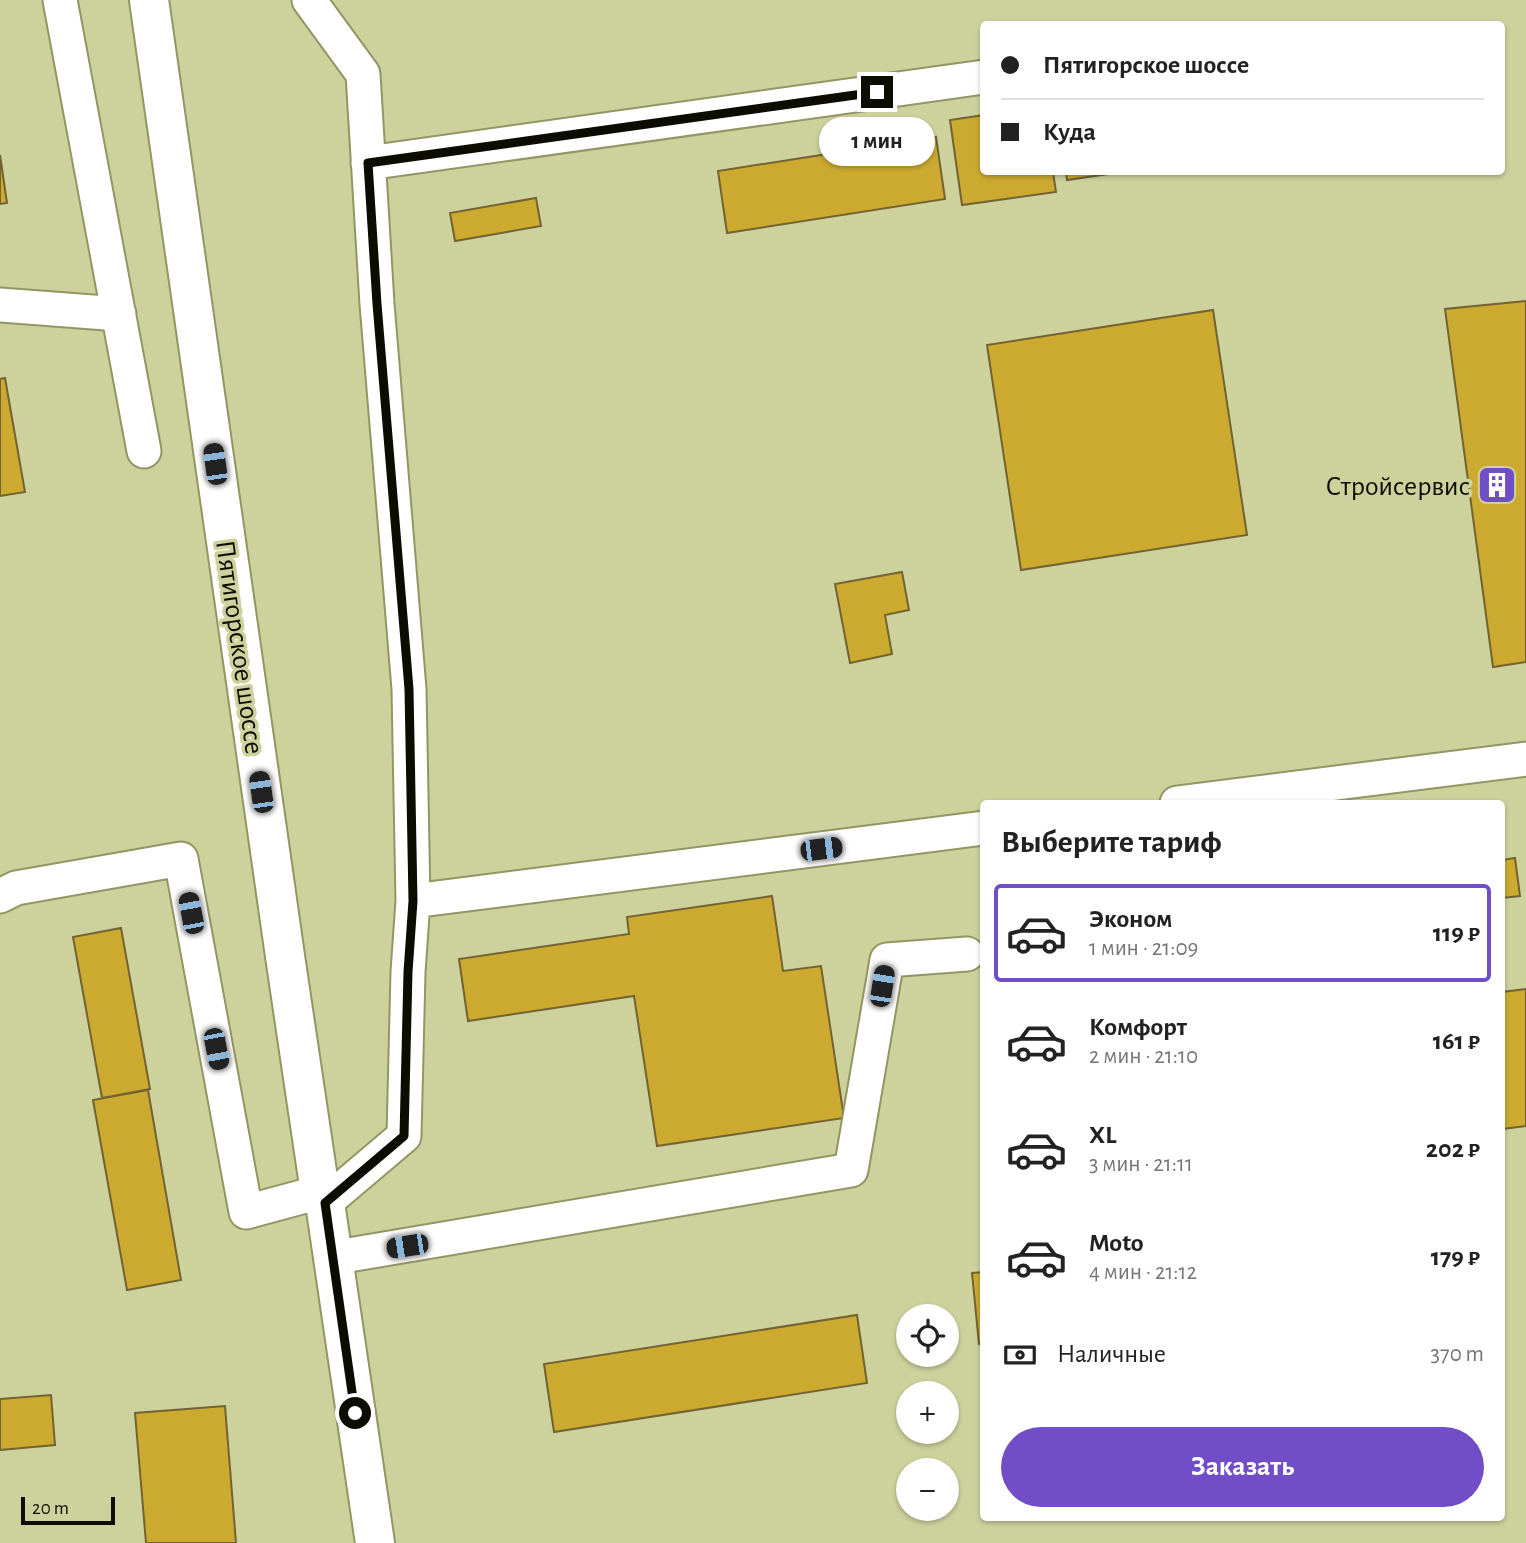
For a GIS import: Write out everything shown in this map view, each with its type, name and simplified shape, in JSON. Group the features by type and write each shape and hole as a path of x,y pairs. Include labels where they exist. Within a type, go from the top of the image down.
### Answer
{"main road":[{"name":"Пятигорское шоссе","path":"149,0 285,956 374,1543"}],"lane":[{"path":"60,0 144,451"},
{"path":"0,896 16,888 181,859 246,1212 323,1198 404,1136 408,972 413,901 409,689 377,304 363,74 309,0"},
{"path":"368,163 980,78"},
{"path":"0,305 119,314"},
{"path":"1201,800 1526,759"},
{"path":"413,901 980,829"},
{"path":"331,1258 851,1170 887,960 967,954"}],"building":[{"path":"980,116 980,175 1053,175 1056,192 962,205 950,120"},
{"path":"936,137 945,199 727,233 718,171"},
{"path":"0,155 7,203 0,204"},
{"path":"1066,175 1101,175 1067,180"},
{"path":"536,198 541,226 455,241 450,213"},
{"name":"Стройсервис","path":"1526,301 1526,662 1493,667 1445,309"},
{"path":"1213,310 1247,535 1021,570 987,345"},
{"path":"5,378 25,492 0,496 0,379"},
{"path":"902,572 909,610 885,615 892,654 850,663 835,584"},
{"path":"1515,858 1520,896 1505,898 1505,860"},
{"path":"772,896 783,971 821,966 844,1118 657,1146 634,996 468,1021 459,959 629,934 627,917"},
{"path":"121,928 150,1089 102,1098 73,937"},
{"path":"1526,989 1526,1126 1505,1129 1505,992"},
{"path":"148,1090 181,1280 127,1290 93,1100"},
{"path":"980,1272 979,1344 972,1273"},
{"path":"857,1315 867,1383 554,1432 544,1364"},
{"path":"51,1395 55,1445 0,1450 0,1399"},
{"path":"225,1406 236,1543 146,1543 135,1413"}],"place":[{"name":"Стройсервис","path":"1497,485"}],"route":[{"path":"355,1413 325,1203 404,1136 408,972 413,901 409,689 368,163 877,92"}]}
